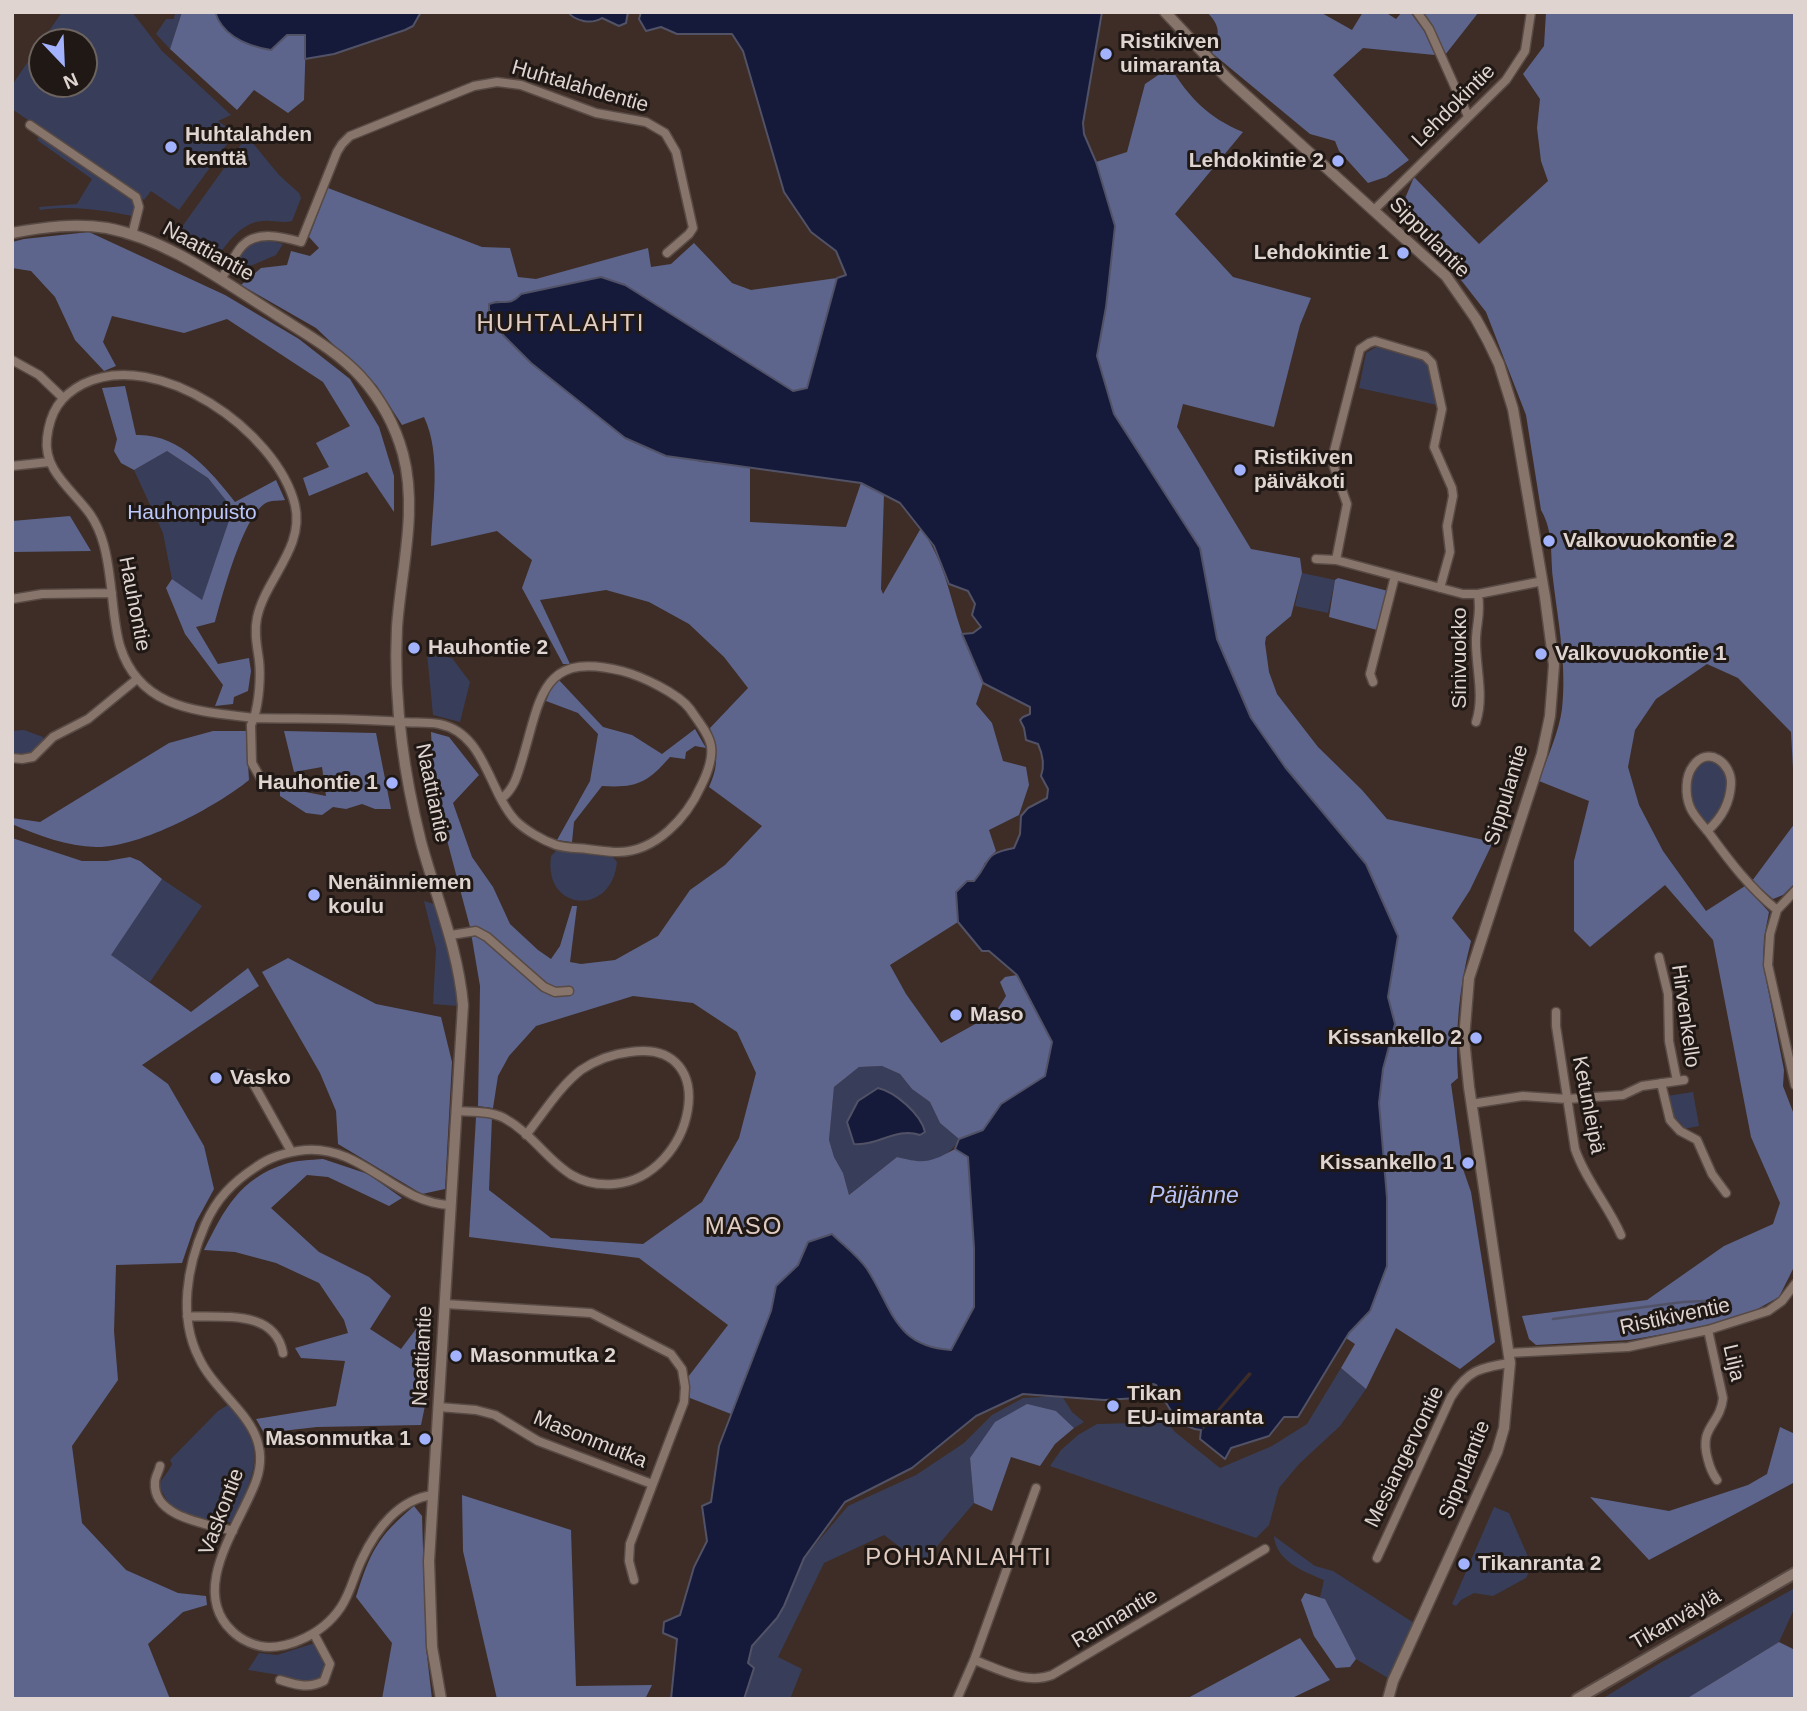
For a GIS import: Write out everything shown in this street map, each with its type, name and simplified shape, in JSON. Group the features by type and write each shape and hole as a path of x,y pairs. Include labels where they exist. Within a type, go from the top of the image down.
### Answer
{"main road":[{"name":"Tikanväylä","path":"1577,1699 1795,1573"}],"street":[{"name":"Sippulantie","path":"1165,12 1227,78 1446,276 1476,319 1499,364 1513,409 1543,581 1554,665 1550,716 1542,754 1469,978 1464,1039 1471,1104 1509,1358 1504,1428 1497,1452 1388,1699"},
{"path":"1417,12 1429,29 1468,116"},
{"name":"Lehdokintie","path":"1374,210 1506,80 1525,51 1531,12"},
{"name":"Huhtalahdentie","path":"221,279 242,246 253,238 267,236 306,244 334,159 350,136 474,86 498,82 521,85 596,113 646,122 665,133 676,152 693,228 667,253"},
{"path":"30,125 136,197 139,206 132,235"},
{"name":"Naattiantie","path":"12,233 62,225 87,226 132,235 177,254 324,345 360,375 380,402 395,430 408,481 410,510 397,628 400,722 410,793 421,842 451,935 460,973 463,1005 429,1562 432,1647 441,1699"},
{"path":"1336,560 1347,509 1333,456 1360,349 1375,341 1426,356 1432,363 1442,409 1434,447 1453,496 1447,526 1450,552 1440,588"},
{"path":"12,360 39,374 62,397"},
{"path":"12,466 49,462 47,441 51,419 62,397 94,379 112,375 157,380 201,397 242,426 280,469 295,507 296,521 294,539 257,617 259,663 251,725 253,763 261,779"},
{"name":"Hauhontie","path":"49,462 99,529 107,551 120,645 137,679 149,692 166,702 188,709 254,718 439,724 460,731 470,742 502,798"},
{"path":"1316,559 1336,560 1463,594 1478,594 1543,581"},
{"path":"1373,682 1370,674 1395,576"},
{"path":"12,599 42,594 112,593"},
{"name":"Sinivuokko","path":"1476,722 1480,709 1476,638 1481,613 1478,594"},
{"path":"571,667 602,667 624,672 685,702 711,745 707,773 686,813 667,832 645,845 621,852 558,846 515,820 502,798 517,780 538,705 549,680 571,667"},
{"path":"12,758 22,760 33,757 53,737 95,715 137,679"},
{"path":"1707,831 1724,812 1731,784 1727,765 1712,756 1702,758 1694,764 1689,774 1686,792 1690,808 1707,831 1736,870 1777,910"},
{"path":"1795,891 1777,910 1770,934 1768,965 1795,1085"},
{"path":"451,935 476,931 487,937 544,987 555,992 569,991"},
{"name":"Hirvenkello","path":"1658,957 1668,994 1669,1041 1681,1080 1661,1083 1670,1120 1697,1140 1712,1174 1726,1193"},
{"name":"Ketunleipä","path":"1556,1012 1575,1149 1580,1165 1621,1235"},
{"path":"457,1111 485,1112 503,1118 526,1135 562,1169 578,1179 596,1185 633,1181 651,1172 668,1154 680,1134 687,1115 690,1093 686,1079 676,1062 664,1054 642,1050 600,1059 580,1071 565,1085 526,1135"},
{"path":"248,1074 290,1151"},
{"path":"1471,1104 1523,1096 1567,1099 1623,1095 1642,1086 1661,1083"},
{"name":"Vaskontie","path":"433,1495 421,1496 391,1515 375,1534 340,1608 314,1634 294,1643 270,1647 239,1638 219,1614 214,1599 215,1578 257,1478 260,1456 258,1438 249,1420 212,1380 199,1359 190,1336 187,1316 189,1273 205,1225 220,1198 236,1180 263,1162 290,1151 333,1151 349,1156 419,1199 450,1205"},
{"name":"Ristikiventie","path":"1509,1358 1628,1348 1708,1330 1768,1311 1794,1290"},
{"name":"Masonmutka","path":"439,1407 476,1410 495,1415 538,1440 652,1483 684,1402 685,1387 682,1368 671,1354 591,1313 445,1304"},
{"path":"187,1316 247,1319 263,1323 277,1333 283,1353"},
{"name":"Lilja","path":"1708,1330 1723,1398 1722,1407 1704,1436 1704,1446 1717,1480"},
{"name":"Mesiangervontie","path":"1377,1558 1451,1397 1461,1381 1478,1369 1509,1358"},
{"path":"160,1466 155,1481 156,1489 167,1509 178,1516 233,1531"},
{"path":"634,1580 629,1561 630,1544 652,1483"},
{"path":"957,1699 974,1660 1036,1488"},
{"name":"Rannantie","path":"974,1660 1030,1679 1052,1675 1265,1549"},
{"path":"280,1680 304,1687 315,1686 324,1681 330,1664 314,1634"}],"green space":[{"path":"62,12 132,12 162,51 231,115 218,121 235,133 179,210 151,191 144,200 12,109 12,85 28,62 28,98 98,98 98,28 51,28"},
{"path":"175,12 182,12 170,49 156,34 166,19 174,19"},
{"path":"39,136 131,198 135,208 133,216 75,208 40,210 39,207 77,204 92,179 37,140"},
{"path":"247,136 301,198 292,221 254,223 235,235 220,253 214,253 179,231"},
{"path":"267,240 283,244 276,255 248,267 236,265 248,248"},
{"path":"1376,347 1425,361 1437,405 1359,388 1366,353"},
{"name":"Hauhonpuisto","path":"167,451 208,478 234,509 202,601 172,579 163,533 134,470"},
{"path":"1302,573 1335,580 1328,613 1295,606"},
{"path":"427,653 452,658 470,682 460,722 433,715"},
{"path":"24,730 43,737 44,743 30,753 13,754 12,731"},
{"path":"1712,761 1722,766 1729,780 1718,814 1707,824 1692,803 1690,787 1696,770"},
{"path":"557,850 613,857 617,862 612,880 603,892 592,899 579,901 567,897 557,888 551,875 551,856"},
{"path":"162,879 202,906 150,982 110,955"},
{"path":"424,901 434,904 452,967 458,1006 433,1004 436,949"},
{"path":"882,1066 900,1074 912,1089 930,1102 940,1123 959,1139 948,1152 926,1163 897,1157 849,1195 829,1140 834,1087 859,1067"},
{"path":"1693,1092 1699,1126 1683,1129 1682,1124 1669,1114 1667,1096"},
{"path":"1341,1368 1366,1389 1340,1426 1299,1464 1279,1488 1269,1525 1256,1538 1050,1466 1061,1450 1078,1435 1097,1424 1135,1423 1161,1415 1175,1432 1220,1468 1272,1446 1307,1424"},
{"path":"1062,1396 1072,1412 1084,1422 1074,1428 1056,1411 970,1458 974,1503 922,1564 884,1535 824,1563 778,1657 802,1669 790,1699 744,1699 754,1668 748,1663 753,1644 777,1618 804,1558 848,1506 916,1475 964,1443 992,1415 1023,1398"},
{"path":"228,1405 249,1434 254,1459 253,1472 235,1517 231,1522 223,1523 178,1512 170,1506 159,1486 172,1464 170,1460 218,1411"},
{"path":"1494,1507 1509,1513 1532,1566 1526,1578 1493,1596 1474,1593 1456,1606 1452,1604"},
{"path":"1274,1536 1315,1566 1333,1571 1414,1623 1388,1678 1356,1659 1325,1599 1320,1597 1324,1580 1285,1559"},
{"path":"1795,1588 1795,1607 1779,1642 1686,1699 1602,1699 1660,1663"},
{"path":"315,1643 324,1663 320,1680 304,1682 248,1670 259,1653 277,1655"}],"shaded area":[{"path":"182,12 215,12 224,28 237,39 271,50 287,35 306,35 304,100 288,113 254,90 237,110 170,49"},
{"path":"1207,12 1320,12 1352,30 1363,12 1385,12 1396,19 1402,12 1410,12 1424,31 1435,55 1363,48 1333,75 1409,160 1386,177 1368,183 1339,151 1335,141 1310,134 1212,53 1218,31"},
{"path":"1423,12 1478,13 1445,55 1433,26"},
{"path":"1546,12 1795,12 1795,805 1791,732 1738,678 1707,664 1656,699 1635,730 1628,767 1639,805 1663,851 1706,911 1745,886 1769,912 1763,964 1784,1070 1783,1086 1795,1117 1795,1265 1779,1297 1752,1312 1704,1327 1629,1340 1536,1345 1529,1339 1522,1316 1647,1300 1724,1246 1773,1224 1780,1203 1751,1137 1713,940 1665,885 1590,947 1574,931 1574,861 1589,801 1539,781 1556,736 1562,709 1563,676 1550,535 1541,510 1526,415 1486,312 1454,271 1399,213 1414,177 1479,244 1548,181 1541,161 1537,128 1540,99 1523,74 1544,46"},
{"path":"1170,67 1200,106 1219,120 1243,132 1175,214 1233,277 1311,298 1300,325 1274,427 1183,404 1177,427 1251,549 1300,558 1302,573 1291,616 1266,637 1269,672 1277,694 1318,747 1387,819 1493,842 1470,890 1452,918 1471,941 1459,1009 1458,1078 1451,1084 1463,1169 1471,1192 1495,1342 1460,1369 1396,1328 1366,1389 1341,1368 1355,1344 1346,1338 1387,1266 1387,1198 1379,1103 1383,1069 1395,1024 1388,997 1398,936 1251,718 1217,639 1200,548 1114,414 1097,356 1106,307 1115,226 1096,162 1127,152 1145,84"},
{"path":"328,188 482,247 510,248 518,277 536,279 648,248 651,267 671,264 694,243 732,283 751,290 837,278 807,388 793,391 625,285 505,304 497,301 489,304 503,335 531,363 625,438 701,462 750,466 750,522 846,527 861,483 884,494 883,594 921,528 937,555 966,644 983,683 976,704 992,723 1003,761 1026,767 1029,785 1019,815 989,830 996,851 984,864 983,871 974,881 956,892 958,922 890,965 906,994 941,1043 995,1013 1006,996 1000,982 1005,977 1017,975 1052,1042 1045,1076 1001,1104 983,1130 959,1139 940,1123 930,1102 912,1089 900,1074 882,1066 859,1067 834,1087 829,1140 849,1195 897,1157 927,1161 955,1149 968,1157 974,1248 974,1307 951,1350 932,1347 906,1333 897,1323 867,1269 832,1234 808,1242 798,1265 776,1286 771,1311 731,1414 690,1398 688,1377 728,1325 639,1258 469,1237 476,1117 492,1117 489,1190 551,1238 643,1244 702,1202 739,1138 756,1073 737,1032 693,1003 633,996 536,1026 509,1056 498,1076 493,1108 478,1106 480,986 470,927 434,791 431,732 449,737 479,775 453,803 472,857 493,887 510,924 551,959 560,946 572,906 577,906 570,962 581,964 615,960 658,936 690,890 725,865 762,826 709,787 716,758 710,728 748,688 724,657 689,624 649,602 606,590 540,600 570,664 563,664 522,588 532,560 497,531 431,546 434,464 430,432 424,417 402,425 377,386 316,328 241,285 261,268 287,265 291,251 310,256 319,248 309,237"},
{"path":"89,232 225,295 299,339 350,379 379,427 394,476 394,512 367,472 309,496 303,478 329,467 316,443 350,426 323,382 227,319 184,333 112,316 103,342 116,366 104,371 75,340 55,297 31,271 12,268 12,242"},
{"path":"125,386 136,435 152,436 180,447 215,478 235,502 276,480 285,500 268,502 259,509 235,556 215,622 196,627 218,664 249,658 251,671 248,691 234,697 233,704 215,706 223,685 185,634 166,588 172,579 202,600 233,509 208,478 167,451 134,470 121,463 114,451 117,439 102,388"},
{"path":"70,516 91,551 12,552 12,521"},
{"path":"1338,578 1388,591 1377,630 1329,617 1335,580"},
{"path":"558,679 603,727 632,735 662,754 695,729 706,748 695,746 686,752 685,759 670,757 655,773 633,785 602,786 574,822 572,842 557,840 590,781 598,734 578,713 546,701"},
{"path":"213,731 246,731 249,780 217,802 176,824 133,841 96,847 53,840 12,824 12,818 40,822 169,743"},
{"path":"284,731 376,733 391,809 375,809 362,804 346,809 333,807 322,815 306,813 280,796 280,787 326,796 322,767 294,772"},
{"path":"1795,823 1795,883 1783,895 1773,899 1752,881"},
{"path":"12,838 82,861 130,857 140,861 162,879 111,955 191,1012 248,968 259,986 142,1065 168,1084 204,1146 214,1189 196,1222 182,1263 116,1265 114,1331 118,1380 72,1446 82,1523 126,1570 178,1593 206,1596 207,1605 183,1612 148,1644 170,1699 12,1699"},
{"path":"288,958 376,1004 441,1017 452,1062 445,1189 422,1194 338,1144 336,1111 320,1073 262,972"},
{"path":"323,1159 368,1174 402,1198 389,1206 328,1177 307,1175 271,1208 319,1252 369,1277 391,1296 370,1329 401,1349 431,1309 433,1317 428,1391 421,1425 317,1427 264,1433 256,1419 336,1406 345,1361 301,1358 295,1348 348,1333 344,1320 319,1283 276,1263 235,1252 204,1250 226,1209 244,1187 269,1170 289,1163"},
{"path":"1027,1404 1056,1411 1074,1428 1055,1444 1040,1466 1011,1457 992,1511 974,1503 970,1458 995,1422"},
{"path":"1780,1427 1795,1434 1795,1482 1649,1560 1590,1497 1669,1511 1748,1485 1767,1474"},
{"path":"462,1495 571,1530 576,1686 652,1685 645,1699 497,1699 463,1551"},
{"path":"414,1506 422,1516 426,1647 432,1699 382,1699 392,1643 356,1597 377,1546"},
{"path":"1305,1593 1325,1599 1356,1659 1350,1667 1336,1668 1314,1636 1301,1600"},
{"path":"1300,1638 1330,1680 1290,1699 1186,1699"},
{"path":"1779,1642 1795,1650 1795,1699 1686,1699"}],"water":[{"path":"215,12 421,12 413,26 405,30 334,54 305,59 305,35 287,35 271,50 262,48 245,43 230,34"},
{"path":"568,12 628,12 626,23 619,26 602,18 583,21"},
{"name":"Päijänne","path":"641,12 1102,12 1083,123 1084,134 1096,162 1115,226 1106,307 1097,356 1114,414 1200,548 1217,639 1251,718 1285,767 1366,864 1398,936 1388,997 1395,1024 1383,1069 1379,1103 1387,1198 1387,1266 1370,1311 1349,1333 1298,1417 1284,1417 1269,1436 1231,1448 1225,1459 1200,1439 1201,1430 1179,1420 1153,1384 1138,1398 1104,1400 1023,1394 976,1416 912,1468 845,1502 804,1558 777,1618 752,1646 748,1663 754,1668 744,1699 671,1699 677,1639 663,1633 664,1622 680,1615 694,1567 707,1541 702,1506 711,1502 719,1446 771,1311 776,1286 798,1265 808,1242 832,1234 867,1269 897,1323 917,1341 932,1347 951,1350 974,1307 974,1248 968,1157 955,1149 959,1139 983,1130 1001,1104 1045,1076 1052,1042 1017,975 989,951 982,951 958,922 956,892 967,881 974,881 992,856 1014,848 1020,834 1021,816 1028,808 1047,798 1048,789 1041,776 1043,764 1040,748 1038,744 1026,740 1020,720 1030,714 1030,707 983,683 962,634 973,633 981,627 972,615 975,604 968,591 949,584 934,546 900,503 861,483 666,456 625,438 531,363 503,335 496,317 489,310 489,304 509,302 521,294 601,277 625,285 793,391 807,388 837,278 846,275 836,251 811,232 784,192 743,51 732,34 677,34 661,27 646,31 639,19"},
{"path":"878,1088 892,1094 906,1105 923,1125 925,1132 920,1135 903,1133 854,1144 847,1122 858,1101"}],"pier":[{"path":"1249,1372 1252,1374 1202,1431 1203,1426"}],"waterway":[{"path":"1553,1319 1683,1302 1726,1300"}],"place":[{"name":"Ristikiven uimaranta","path":"1106,54"},
{"name":"Huhtalahden kenttä","path":"171,147"},
{"name":"Lehdokintie 2","path":"1338,161"},
{"name":"Lehdokintie 1","path":"1403,253"},
{"name":"Ristikiven päiväkoti","path":"1240,470"},
{"name":"Valkovuokontie 2","path":"1549,541"},
{"name":"Hauhontie 2","path":"414,648"},
{"name":"Valkovuokontie 1","path":"1541,654"},
{"name":"Hauhontie 1","path":"392,783"},
{"name":"Nenäinniemen koulu","path":"314,895"},
{"name":"Maso","path":"956,1015"},
{"name":"Kissankello 2","path":"1476,1038"},
{"name":"Vasko","path":"216,1078"},
{"name":"Kissankello 1","path":"1468,1163"},
{"name":"Masonmutka 2","path":"456,1356"},
{"name":"Tikan EU-uimaranta","path":"1113,1406"},
{"name":"Masonmutka 1","path":"425,1439"},
{"name":"Tikanranta 2","path":"1464,1564"}],"district":[{"name":"HUHTALAHTI","path":"561,324"},
{"name":"MASO","path":"744,1227"},
{"name":"POHJANLAHTI","path":"959,1558"}]}
